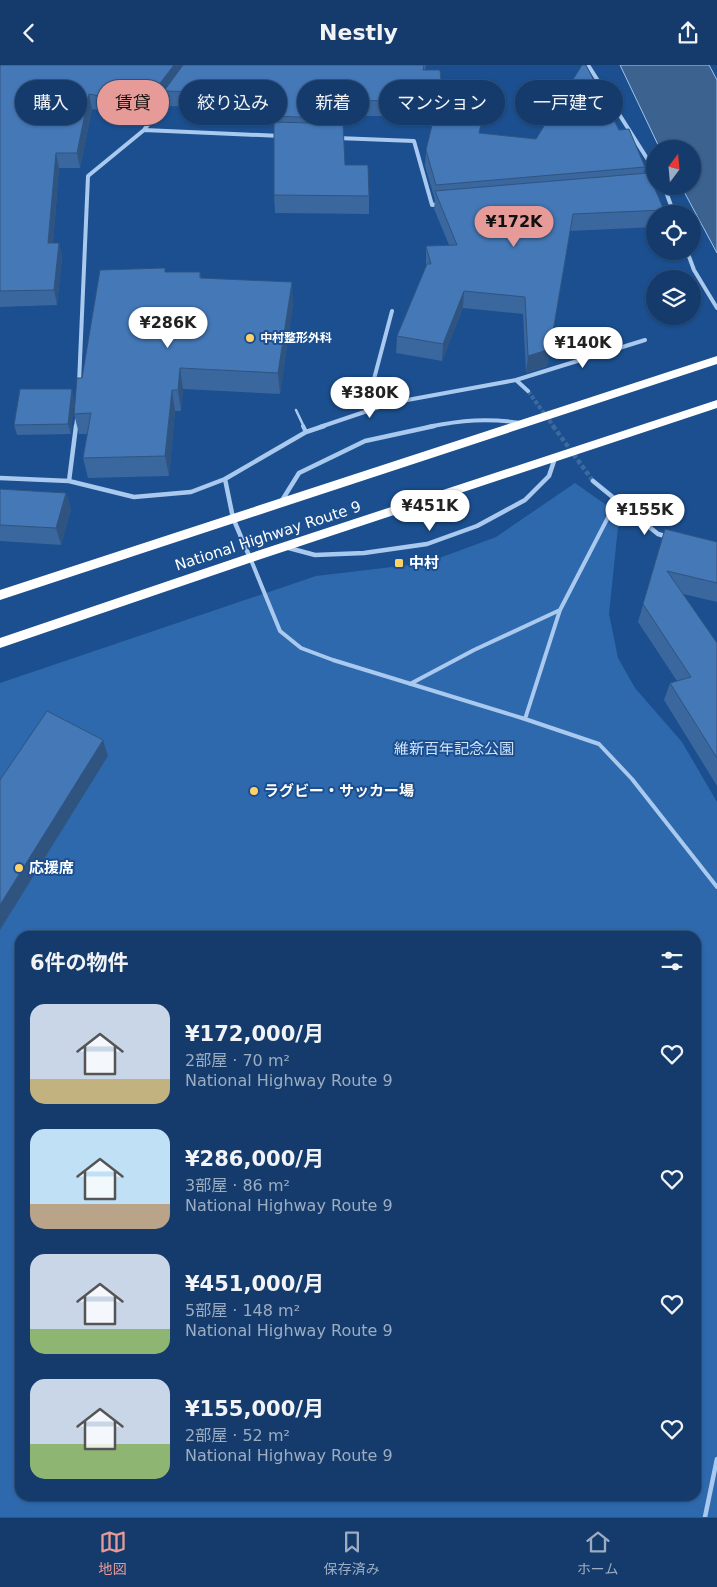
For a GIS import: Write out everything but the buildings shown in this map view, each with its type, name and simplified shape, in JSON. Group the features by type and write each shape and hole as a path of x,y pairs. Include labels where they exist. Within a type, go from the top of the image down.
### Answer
{"highway":[{"name":"National Highway Route 9","path":"0,595 233,518 529,424 717,360"},
{"name":"National Highway Route 9","path":"0,643 250,558 717,404"}],"street":[{"path":"588,65 646,157"},
{"path":"79,385 88,176 144,130 170,94"},
{"path":"144,130 289,136"},
{"path":"327,138 414,141 432,205 442,204"},
{"path":"691,260 694,270 717,308"},
{"path":"370,410 370,394 392,311"},
{"path":"0,478 69,481 134,497 191,492 225,479 306,432 390,403 516,380 645,340"},
{"path":"516,380 528,391"},
{"path":"69,481 77,415"},
{"path":"281,503 299,473 364,441 461,420 501,420 529,424"},
{"path":"284,547 315,555 364,553 427,544 477,526 526,500 549,476 555,458"},
{"path":"225,479 233,518 250,558"},
{"path":"593,481 658,534 675,539"}],"lane":[{"path":"296,410 306,432"},
{"path":"525,719 560,610 617,501"},
{"path":"250,558 280,631 301,648 599,744 632,779 717,887"},
{"path":"410,684 474,650 560,610"},
{"path":"704,1517 717,1459"}],"green space":[{"name":"維新百年記念公園","path":"575,483 629,521 618,527 609,614 618,658 635,688 682,742 717,802 717,1517 0,1517 0,683 316,576 426,563 496,537"}],"shaded area":[{"path":"620,65 709,65 717,80 717,253 701,223 701,205 691,205 686,195 701,195 701,140 656,140"}],"tunnel":[{"path":"528,391 554,427"},
{"path":"553,426 593,481"}],"place":[{"name":"中村整形外科","path":"250,338"},
{"name":"中村","path":"399,563"},
{"name":"ラグビー・サッカー場","path":"254,791"},
{"name":"応援席","path":"19,868"}]}
